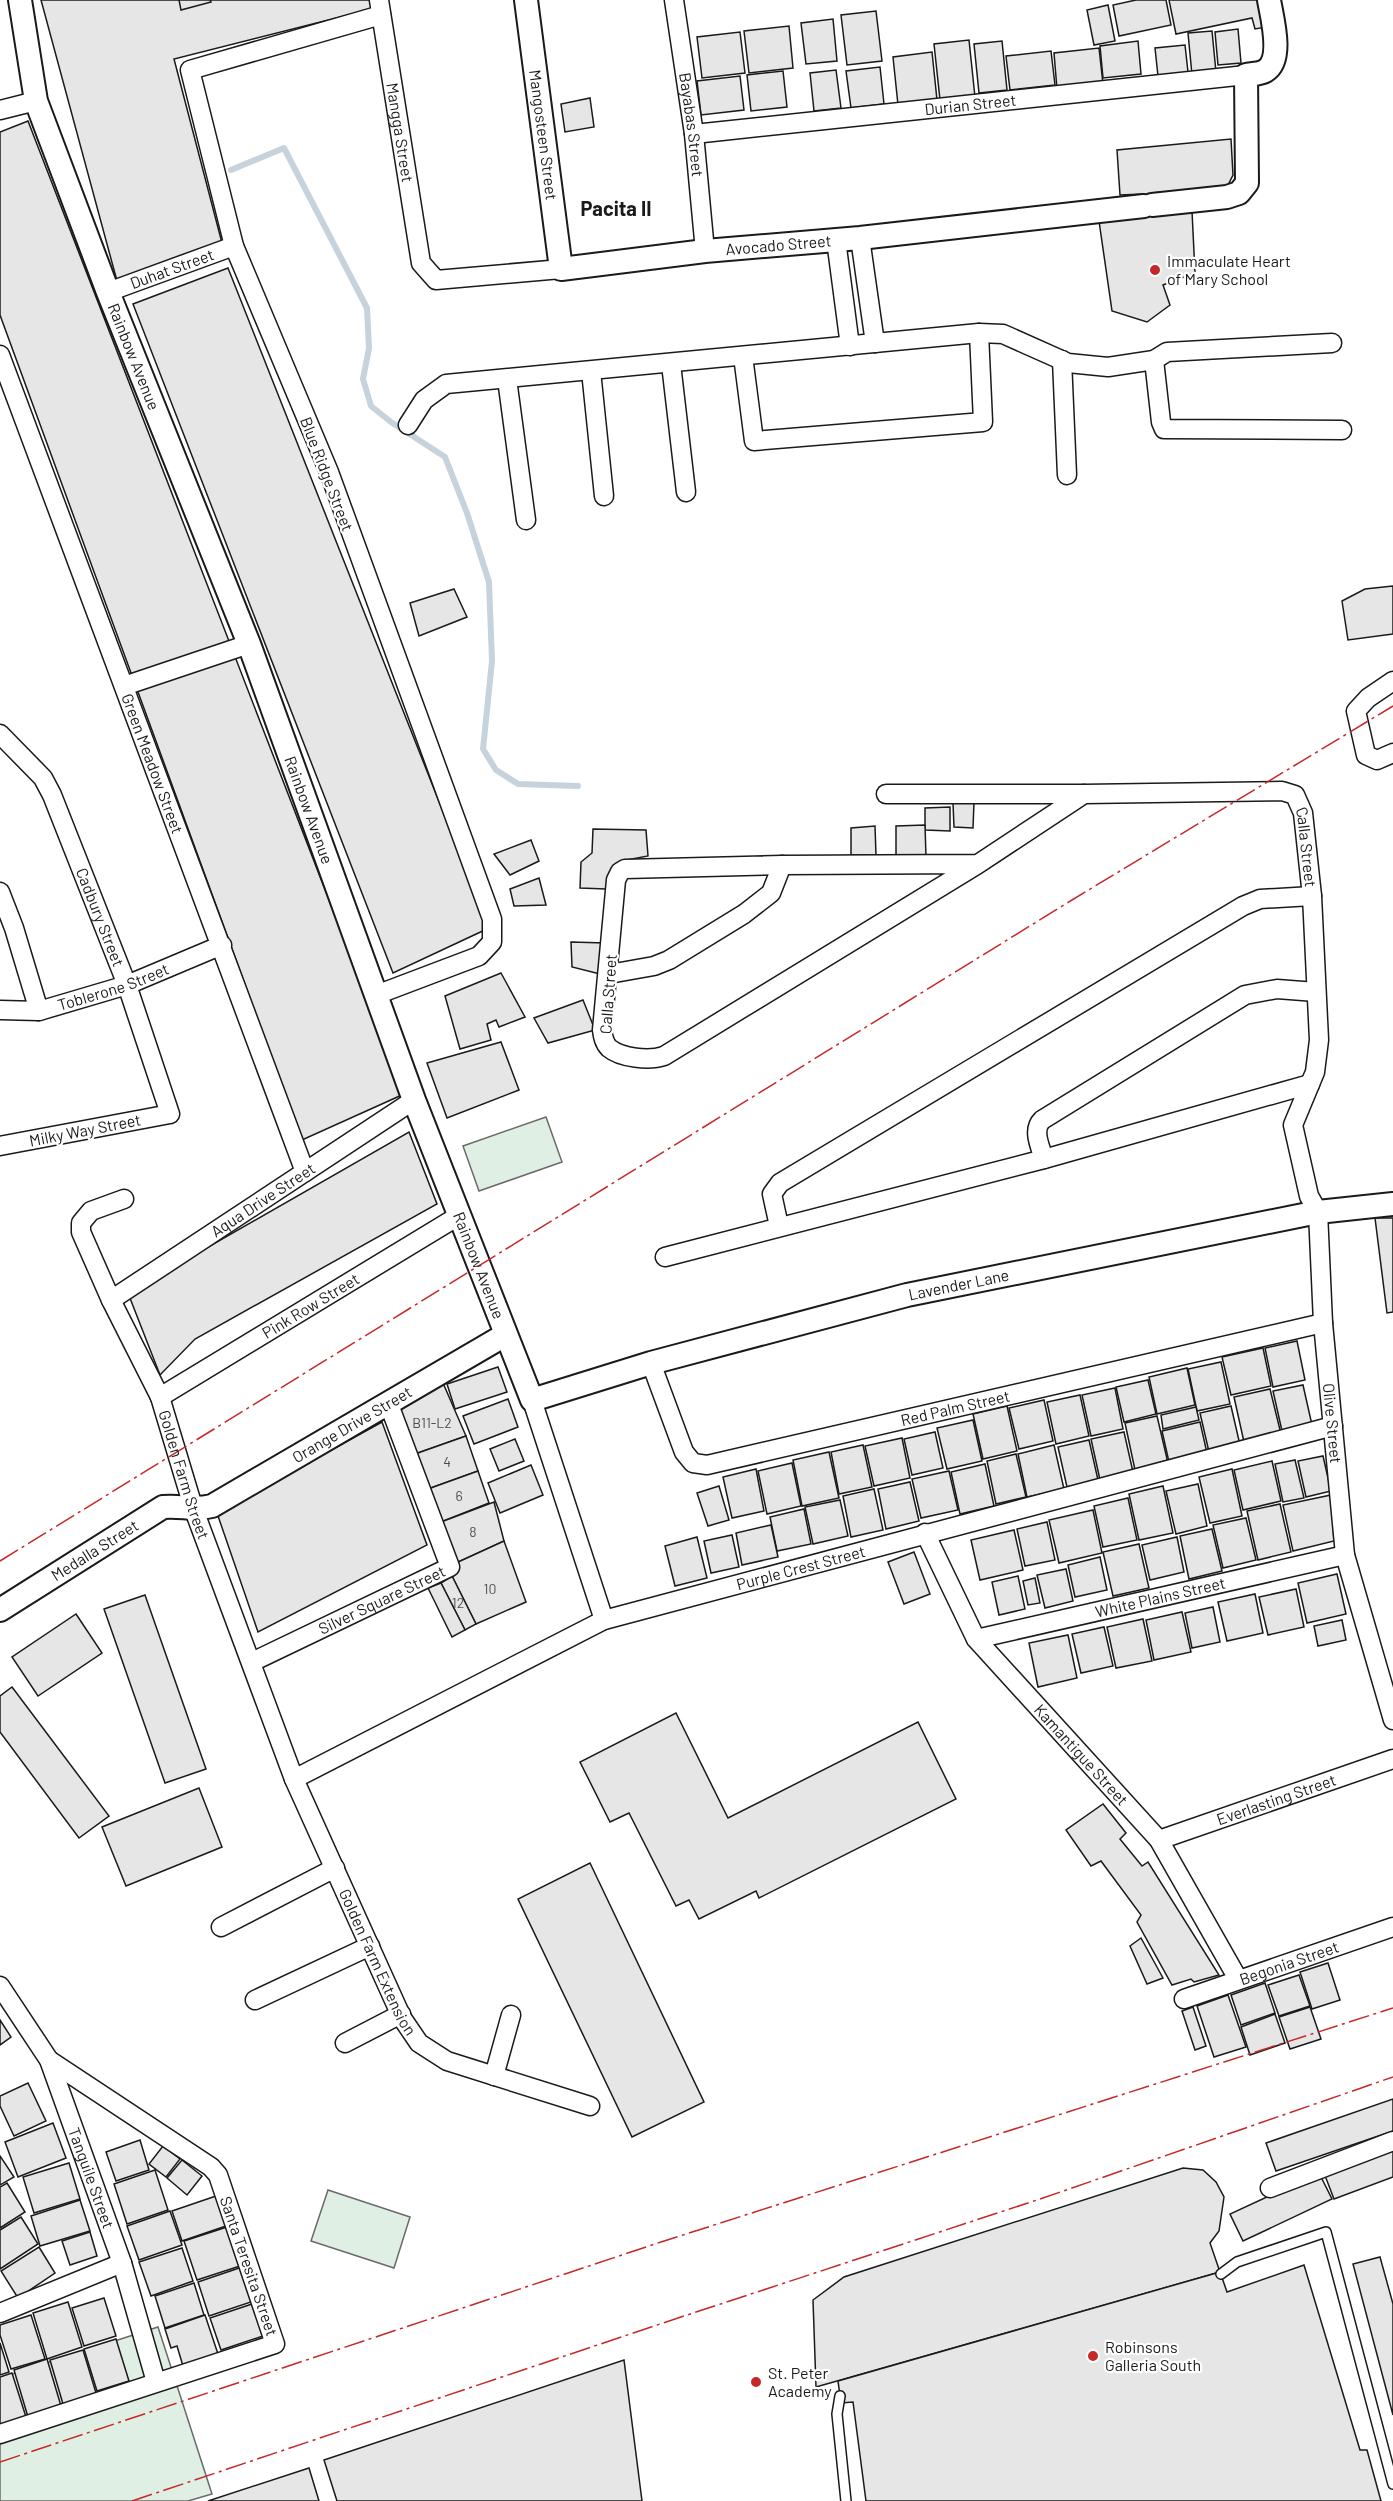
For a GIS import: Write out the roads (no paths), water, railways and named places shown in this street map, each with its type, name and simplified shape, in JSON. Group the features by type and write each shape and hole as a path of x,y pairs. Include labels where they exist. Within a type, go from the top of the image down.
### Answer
{"street":[{"name":"Rainbow Avenue","path":"21,0 36,101 108,292 249,644 414,1100 532,1400 604,1620"},
{"name":"Mangosteen Street","path":"526,0 561,270"},
{"name":"Bayabas Street","path":"674,0 694,134 705,251"},
{"path":"1246,75 1264,71 1272,64 1276,54 1269,0"},
{"name":"Blue Ridge Street","path":"376,995 479,956 492,942 492,919 328,472 234,246 190,70 380,8"},
{"name":"Mangga Street","path":"380,8 421,263"},
{"name":"Avocado Street","path":"421,263 436,280 561,270 705,251 860,238 1227,197 1239,193 1247,183 1246,75"},
{"name":"Durian Street","path":"694,134 1246,75"},
{"path":"0,110 36,101"},
{"path":"860,238 875,343"},
{"path":"836,240 850,346"},
{"name":"Duhat Street","path":"108,292 234,246"},
{"path":"743,356 754,441 983,422 979,333"},
{"path":"408,424 424,400 446,384 979,333 1003,334 1062,360 1108,367 1154,360 1167,352 1332,343"},
{"name":"Green Meadow Street","path":"0,355 305,1172"},
{"path":"1062,360 1067,475"},
{"path":"1154,360 1161,422 1164,429 1342,430"},
{"path":"671,364 686,492"},
{"path":"591,371 604,496"},
{"path":"507,379 526,520"},
{"path":"124,687 249,644"},
{"path":"1393,681 1368,698 1356,711 1366,755 1377,760 1393,753"},
{"name":"Cadbury Street","path":"0,734 43,778 52,795 127,985 170,1114"},
{"name":"Calla Street","path":"978,864 631,868 621,872 616,880 602,1030 604,1041 611,1049 654,1060 674,1050 978,864 1084,794 1282,791 1292,793 1297,797 1303,813 1312,896 1319,1049 1315,1072 1293,1125"},
{"path":"886,794 1084,794"},
{"path":"609,974 654,966 669,960 744,914 771,894 782,865"},
{"path":"0,892 14,928 39,1011"},
{"path":"779,1226 772,1194 780,1183 1243,906 1260,898 1312,896"},
{"name":"Toblerone Street","path":"0,1010 39,1011 127,985 222,945"},
{"path":"1044,1159 1036,1132 1040,1122 1166,1043 1245,995 1277,989 1316,992"},
{"path":"665,1257 1044,1159 1310,1084"},
{"name":"Aqua Drive Street","path":"111,1300 414,1100"},
{"name":"Milky Way Street","path":"0,1146 170,1114"},
{"name":"Olive Street","path":"1293,1125 1310,1196 1318,1212 1323,1323 1345,1555 1393,1720"},
{"name":"Golden Farm Street","path":"124,1199 92,1211 81,1223 81,1232 111,1300 160,1397 195,1510 294,1779"},
{"name":"Lavender Lane","path":"532,1400 651,1363 907,1295 1318,1212 1393,1204"},
{"name":"Pink Row Street","path":"160,1397 460,1215"},
{"name":"Red Palm Street","path":"651,1363 684,1452 693,1463 707,1465 1323,1323"},
{"name":"Orange Drive Street","path":"195,1510 212,1506 505,1335"},
{"name":"Silver Square Street","path":"252,1662 450,1567 388,1402"},
{"name":"Purple Crest Street","path":"294,1779 604,1620 1333,1426"},
{"name":"Medalla Street","path":"0,1610 163,1507 177,1505 195,1510"},
{"name":"Kamantigue Street","path":"926,1533 976,1639 1159,1840 1238,1979"},
{"name":"White Plains Street","path":"976,1639 1345,1555"},
{"name":"Everlasting Street","path":"1159,1840 1393,1759"},
{"name":"Golden Farm Extension","path":"294,1779 401,2014 419,2043 447,2061 590,2106"},
{"path":"221,1927 335,1868"},
{"name":"Begonia Street","path":"1184,1999 1393,1927"},
{"path":"255,2000 370,1946"},
{"name":"Tanguile Street","path":"0,1986 49,2060 122,2263 156,2382"},
{"path":"345,2043 401,2014"},
{"path":"494,2076 511,2015"},
{"name":"Santa Teresita Street","path":"0,2434 275,2344 218,2175 210,2167 49,2060"},
{"path":"1269,2188 1393,2141"},
{"path":"3,2306 122,2263"}],"lane":[{"path":"1221,2274 1237,2262 1326,2232 1393,2484"},
{"path":"840,2396 837,2414 846,2501"}],"waterway":[{"path":"231,170 284,148 367,308 369,348 363,379 371,406 391,422 445,457 467,513 489,582 492,661 483,749 496,770 518,784 578,786"}],"place":[{"name":"Immaculate Heart of Mary School","path":"1155,270"},
{"name":"Robinsons Galleria South","path":"1093,2356"},
{"name":"St. Peter Academy","path":"756,2382"}],"district":[{"name":"Pacita II","path":"616,209"}]}
